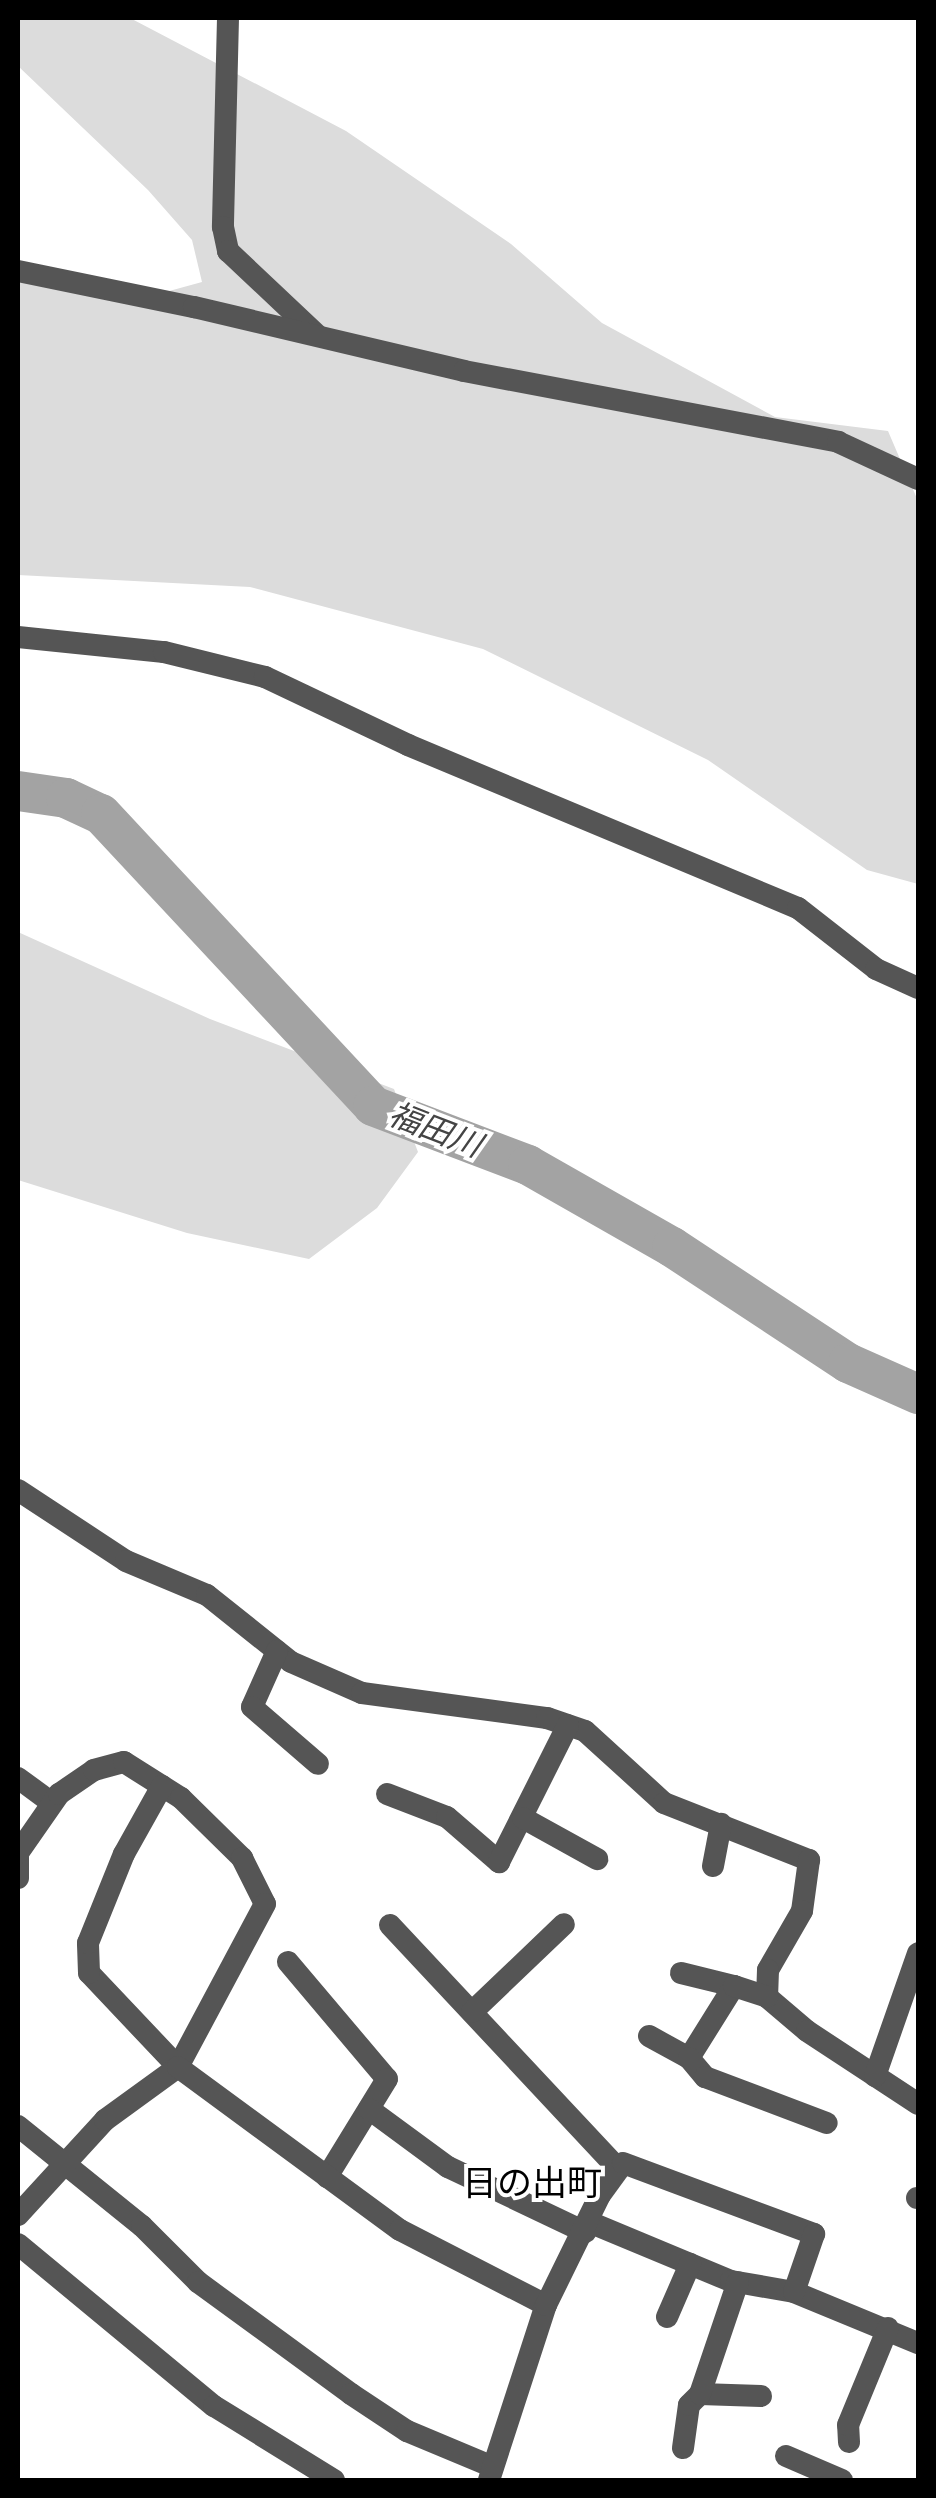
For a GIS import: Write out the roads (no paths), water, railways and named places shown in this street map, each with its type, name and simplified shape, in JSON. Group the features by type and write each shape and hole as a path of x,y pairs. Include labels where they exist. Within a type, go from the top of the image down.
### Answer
{"street":[{"path":"228,18 230,82 222,227 228,250 319,336"},
{"path":"18,271 574,394 838,442 918,480"},
{"path":"18,637 164,652 265,677 408,745 798,908 876,969 918,988"},
{"path":"18,1490 126,1561 207,1596 277,1651 362,1694 479,1707 585,1730 664,1803 809,1860 802,1911 768,1970 767,1997"},
{"path":"277,1651 252,1707 318,1764"},
{"path":"387,1794 447,1816 499,1862 568,1725"},
{"path":"18,1878 18,1853 52,1803 94,1770 124,1762 180,1798 242,1858 264,1904 178,2067 105,2120 18,2215"},
{"path":"18,1778 52,1803"},
{"path":"162,1786 124,1854 88,1943 88,1972 178,2067 400,2230 546,2305"},
{"path":"523,1818 597,1859"},
{"path":"713,1866 721,1824"},
{"path":"390,1924 618,2169"},
{"path":"472,2012 564,1924"},
{"path":"876,2076 918,1953"},
{"path":"288,1962 387,2079 328,2177"},
{"path":"681,1973 767,1997 808,2031 918,2104"},
{"path":"688,2058 734,1986"},
{"path":"649,2036 688,2058 705,2076 827,2123"},
{"path":"368,2110 448,2166 587,2227 738,2282 794,2292 918,2343"},
{"path":"18,2126 142,2226 198,2282 407,2431 491,2474 546,2305 623,2163 814,2234 794,2292"},
{"path":"18,2244 214,2406 327,2479"},
{"path":"667,2317 690,2264"},
{"path":"683,2448 689,2406 700,2394 738,2282"},
{"path":"849,2442 848,2425 888,2328"},
{"path":"700,2394 761,2396"},
{"path":"786,2456 842,2480"}],"waterway":[{"name":"福田川","path":"18,791 66,798 101,814 373,1106 528,1165 672,1247 848,1363 918,1394"}],"district":[{"name":"日の出町","path":"532,2183"}]}
